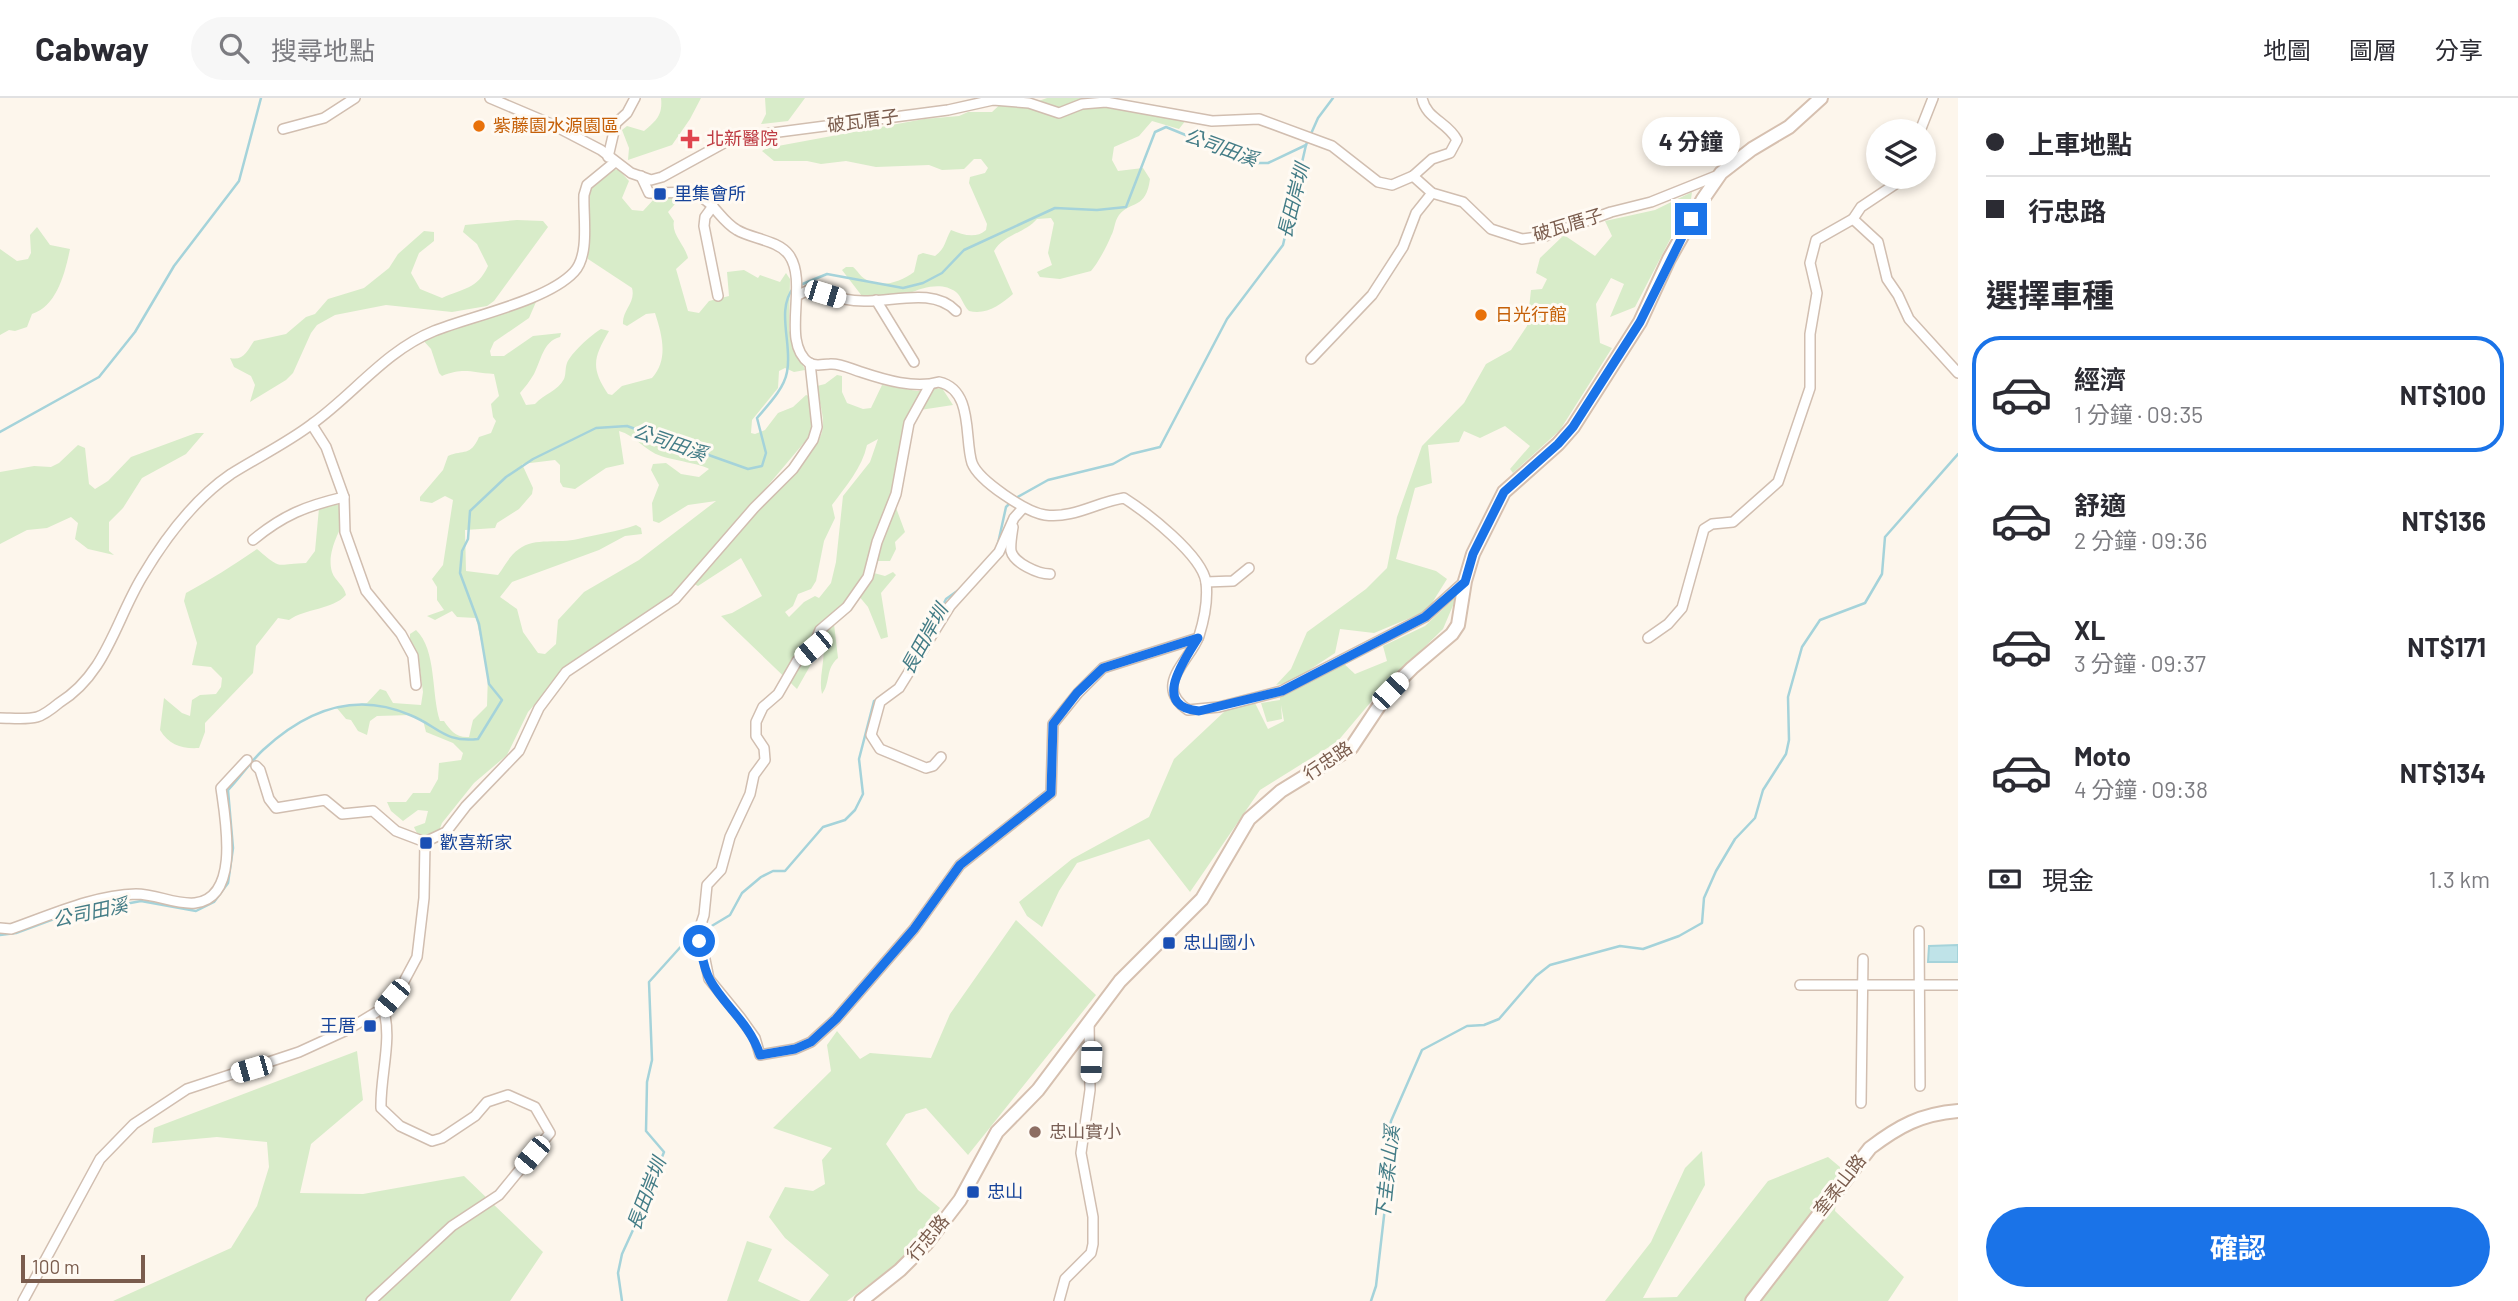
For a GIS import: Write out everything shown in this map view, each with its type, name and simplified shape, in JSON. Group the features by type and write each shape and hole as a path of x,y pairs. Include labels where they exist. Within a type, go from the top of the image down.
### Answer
{"street":[{"path":"283,129 324,118 355,98"},
{"path":"490,98 551,124 612,159 631,173 640,176 649,193 694,194 713,206 738,230 786,252 796,270 794,327 803,354 810,363 818,366 832,363 882,379 930,385 945,384 958,398 967,419 972,463 1007,498 1045,515 1061,515 1124,498 1178,540 1206,582 1205,609 1198,638 1176,672 1173,686 1180,705 1188,710 1199,711 1282,691 1425,617 1465,582"},
{"path":"0,718 38,717 69,698 90,679 102,660 141,578 174,527 229,476 312,425 381,363 413,342 431,332 539,294 563,282 581,263 584,195 587,185 612,159 617,123 627,113 635,98"},
{"path":"1413,176 1432,159 1450,153 1457,140 1453,132 1429,114 1422,98"},
{"name":"行忠路","path":"861,1301 927,1243 960,1200 997,1132 1038,1090 1120,981 1202,899 1249,819 1281,791 1351,748 1390,691 1412,668 1452,635 1460,617 1465,582 1473,554 1504,492 1573,427 1640,322 1691,219 1721,173 1752,149 1790,127 1821,98"},
{"path":"1925,119 1933,98"},
{"name":"破瓦厝子","path":"640,176 651,180 662,177 733,138 948,110 993,100 1029,103 1059,113 1082,104 1106,102 1212,121 1259,119 1332,146 1378,182 1392,185 1413,176 1432,193 1463,202 1491,229 1506,236 1534,238 1611,212 1651,202 1721,173"},
{"path":"1648,638 1668,624 1682,608 1704,529 1712,524 1733,522 1777,482 1810,387 1810,334 1817,293 1810,262 1816,240 1853,219 1861,207 1888,189"},
{"path":"1311,359 1372,295 1404,247 1416,213 1432,193"},
{"path":"713,206 705,217 704,226 718,296"},
{"path":"1853,219 1878,242 1887,279 1909,319 1958,373"},
{"path":"797,293 809,290 842,299 939,298 956,311"},
{"path":"876,300 914,362"},
{"path":"256,766 260,769 269,799 276,808 326,800 342,814 373,811 396,831 425,842 446,832 466,806 519,751 539,708 566,672 675,599 754,508 793,469 813,440 817,427 810,363"},
{"path":"930,385 909,423 897,494 877,542 868,577 847,607 820,630 813,648 797,661 778,694 763,708 756,722 756,736 764,748 765,760 754,775 750,794 730,838 721,870 707,885 704,915 699,930 709,979 740,1017 754,1038 760,1055 795,1049 811,1042 836,1019 914,929 960,865 1051,793 1053,724 1077,693 1103,668 1198,638"},
{"path":"312,425 327,447 344,497 345,531 366,591 401,634 413,656 416,685"},
{"path":"253,540 276,521 309,506 344,497"},
{"path":"942,757 926,768 880,749 871,735 877,708 880,702 899,688 950,606 999,552 1021,506"},
{"path":"1014,518 1011,552 1025,565 1042,574 1050,574"},
{"path":"1206,582 1233,582 1249,568"},
{"path":"0,928 11,929 84,904 137,894 195,903 207,898 222,883 229,851 221,788 247,760"},
{"path":"23,1301 100,1159 134,1124 187,1089 299,1052 347,1030 383,1009 401,987 417,957 424,898 425,842"},
{"path":"1919,931 1920,1086"},
{"path":"1861,1103 1863,959"},
{"path":"1800,985 1958,985"},
{"path":"371,1301 452,1226 499,1195 550,1133 535,1107 508,1095 487,1102 475,1116 443,1138 432,1141 400,1126 381,1108 380,1085 387,1022 383,1009"},
{"path":"1059,1301 1065,1279 1091,1253 1093,1244 1093,1217 1081,1153 1090,1090 1089,1022"},
{"name":"奎柔山路","path":"1752,1301 1870,1148 1919,1117 1958,1111"}],"green space":[{"path":"661,98 701,98 672,145 628,160 629,148 622,130 627,126 644,131 658,117"},
{"path":"765,98 805,98 788,121 761,124 766,114"},
{"path":"1007,98 1029,98 1030,104 1047,98 1116,98 1129,111 1186,120 1179,129 1152,121 1139,136 1114,147 1112,160 1118,171 1143,168 1150,179 1142,200 1119,215 1107,245 1091,271 1060,279 1040,277 1037,272 1052,265 1048,253 1054,223 1051,218 1037,219 1003,241 994,251 1013,294 982,312 969,311 956,292 938,286 918,290 882,307 865,300 842,270 853,267 871,282 890,283 914,272 918,255 923,253 935,256 939,253 951,230 974,235 986,230 987,224 969,183 970,177 985,173 988,168 981,159 974,159 964,169 942,170 929,165 876,167 846,161 821,164 807,161 774,161 762,151 924,119 959,116 968,112 992,112"},
{"path":"611,169 619,170 629,181 622,198 632,210 643,211 655,198 682,196 668,212 688,258 676,269 688,311 699,313 709,301 729,296 727,272 744,270 758,278 760,275 780,282 786,273 790,279 789,330 805,370 794,372 785,368 779,371 778,388 752,420 751,433 765,430 778,413 793,407 806,395 811,397 813,432 679,591 564,671 528,712 507,755 474,783 442,823 439,831 421,836 414,827 425,823 428,811 418,810 403,821 391,811 387,802 406,802 413,793 430,793 438,779 439,763 461,760 463,753 453,743 426,732 423,720 411,715 377,716 370,721 367,735 358,731 351,720 346,719 336,707 367,703 380,689 386,691 393,703 421,705 423,692 420,670 410,651 410,634 416,630 423,639 430,660 440,721 444,721 457,735 469,737 473,720 487,706 488,673 476,618 457,617 452,611 435,620 427,616 444,610 437,600 437,587 432,579 443,565 453,500 445,496 432,503 420,501 420,497 443,470 448,456 469,450 479,437 491,433 496,421 491,404 499,396 494,374 462,371 442,376 431,349 421,338 536,302 529,318 494,342 490,351 491,356 504,356 533,336 561,333 560,337 546,347 534,374 520,393 526,405 535,404 558,387 564,379 567,363 573,354 601,329 609,331 597,355 596,369 608,394 612,395 622,386 652,378 661,363 663,347 655,313 646,314 627,326 623,324 632,298 632,288 588,259 590,185","holes":["619,431 655,454 709,469 699,477 681,474 666,463 653,464 651,470 659,485 652,503 653,521 659,523 688,505 716,501 639,560 584,592 558,620 556,644 545,654 538,653 523,632 517,609 500,597 512,582 599,550 625,536 642,534 641,528 636,525 571,540 525,545 512,555 498,575 466,571 465,530 495,528 497,523 519,509 532,494 533,488 522,464 555,460 560,465 560,482 563,487 575,489 606,468 624,464"]},
{"path":"1692,192 1691,199 1635,307 1610,317 1624,284 1611,278 1596,304 1600,343 1612,348 1560,430 1513,473 1510,469 1530,446 1505,426 1480,438 1464,431 1459,442 1428,445 1432,483 1415,488 1396,559 1436,571 1447,579 1427,611 1374,633 1340,629 1335,653 1291,682 1276,685 1291,669 1307,632 1366,589 1387,568 1397,517 1422,446 1464,403 1486,364 1511,350 1527,326 1531,290 1542,289 1547,279 1536,273 1540,258 1564,235 1595,256 1612,236 1605,221 1655,210"},
{"path":"517,220 543,221 548,227 494,301 487,306 452,312 386,305 335,315 317,325 311,333 293,373 250,402 255,385 251,376 234,367 230,358 242,357 254,341 286,334 306,317 315,314 328,299 364,288 389,268 398,254 424,231 434,232 434,241 419,253 411,273 420,289 442,298 469,287 479,280 488,266 477,244 463,232 465,225"},
{"path":"37,227 50,245 70,249 62,278 54,296 41,310 32,314 27,327 9,330 0,335 0,249 17,261 28,259 31,253 30,235"},
{"path":"837,375 842,376 842,392 847,403 863,409 871,408 882,385 917,391 942,388 953,405 920,410 914,419 895,505 905,532 895,542 896,549 890,561 878,561 874,573 885,576 893,572 896,575 881,593 888,637 881,639 868,607 858,595 834,624 838,658 831,667 822,694 823,643 797,689 721,616 732,613 762,596 741,558 698,586 694,584 816,445 823,429 817,386 825,384","holes":["878,439 870,462 843,496 831,583 819,598 815,596 804,602 789,617 785,612 793,606 798,594 811,589 816,581 824,541 835,518 832,505 857,469 867,445"]},
{"path":"196,433 204,433 186,454 142,478 123,508 109,522 109,551 114,555 88,549 75,539 78,523 71,517 47,528 27,530 0,544 0,472 34,466 51,467 78,445 85,448 89,484 95,489 108,481 131,457"},
{"path":"346,504 350,512 335,541 331,565 333,575 346,595 334,604 289,620 278,618 256,646 253,673 205,723 205,732 199,748 187,748 172,743 160,730 164,698 190,716 192,700 200,695 216,694 221,687 222,678 211,667 192,665 197,643 184,601 186,593 257,549 280,565 306,563 315,551 319,508"},
{"path":"1457,596 1443,629 1381,690 1337,742 1260,790 1190,892 1149,839 1077,863 1059,891 1042,927 1027,916 1019,902 1072,859 1149,817 1174,759 1225,711 1255,703 1268,729 1284,721 1281,705 1282,719 1267,722 1261,703 1280,700 1280,695 1342,662 1355,674 1387,661 1383,646 1425,626"},
{"path":"1016,920 1096,995 968,1155 926,1108 906,1114 886,1144 918,1190 940,1208 897,1264 847,1301 809,1301 829,1275 785,1238 769,1217 785,1187 813,1191 825,1184 822,1160 832,1148 773,1128 831,1071 827,1045 837,1031 860,1059 870,1053 931,1058 950,1014"},
{"path":"357,1051 363,1100 311,1144 300,1193 363,1194 464,1176 543,1252 510,1301 113,1301 231,1248 257,1206 269,1167 267,1142 217,1137 152,1143 154,1128"},
{"path":"1702,1151 1705,1185 1643,1298 1677,1297 1768,1181 1828,1157 1840,1167 1835,1211 1904,1277 1888,1301 1605,1301 1651,1242 1685,1168"},
{"path":"747,1241 772,1249 758,1281 801,1301 727,1301"}],"water":[{"path":"1958,945 1958,962 1928,962 1929,946"}],"waterway":[{"name":"公司田溪","path":"0,432 99,377 135,332 174,266 239,181 261,98"},
{"name":"長田岸圳","path":"1016,498 1048,480 1113,464 1131,454 1160,447 1227,319 1283,245 1306,145 1318,118 1333,98"},
{"name":"公司田溪","path":"800,285 827,274 903,288 923,283 942,273 964,250 1055,208 1097,210 1126,207 1155,132 1166,127 1254,163 1268,163 1306,145"},
{"name":"公司田溪","path":"0,935 16,933 62,916 141,901 196,911 214,902 228,883 233,848 228,790 263,750 279,736 313,715 350,705 370,705 410,715 449,736 466,740 478,739 502,700 489,684 479,624 460,573 462,551 468,539 470,511 506,477 533,459 596,428 627,426 748,469 762,466 766,453 757,418 783,385 787,372 785,317 788,296 794,287"},
{"name":"下圭柔山溪","path":"1371,1301 1376,1286 1387,1190 1387,1147 1391,1121 1422,1050 1467,1026 1484,1025 1499,1019 1536,976 1550,965 1620,946 1643,949 1679,936 1702,923 1704,898 1716,871 1735,839 1755,818 1763,790 1786,754 1789,740 1788,697 1802,647 1820,620 1865,603 1882,574 1885,537 1958,454"},
{"name":"長田岸圳","path":"997,548 1006,507 1011,502"},
{"name":"長田岸圳","path":"935,622 946,599 960,589"},
{"name":"長田岸圳","path":"622,1301 618,1273 622,1254 638,1219 640,1202 648,1192 664,1152 646,1131 647,1082 652,1060 649,982 685,942 730,915 742,893 761,877 773,871 785,871 823,827 845,820 855,810 863,794 859,759 874,701 878,699"}],"place":[{"name":"紫藤園水源園區","path":"479,126"},
{"name":"北新醫院","path":"690,139"},
{"name":"里集會所","path":"660,194"},
{"name":"日光行館","path":"1481,315"},
{"name":"歡喜新家","path":"426,843"},
{"name":"忠山國小","path":"1169,943"},
{"name":"王厝","path":"370,1026"},
{"name":"忠山實小","path":"1035,1132"},
{"name":"忠山","path":"973,1192"}],"route":[{"path":"699,941 709,979 740,1017 754,1038 760,1055 795,1049 811,1042 836,1019 914,929 960,865 1051,793 1053,724 1077,693 1103,668 1198,638 1176,672 1173,686 1180,705 1188,710 1199,711 1282,691 1425,617 1465,582 1473,554 1504,492 1558,444 1573,427 1608,375 1640,322 1691,219"}]}
